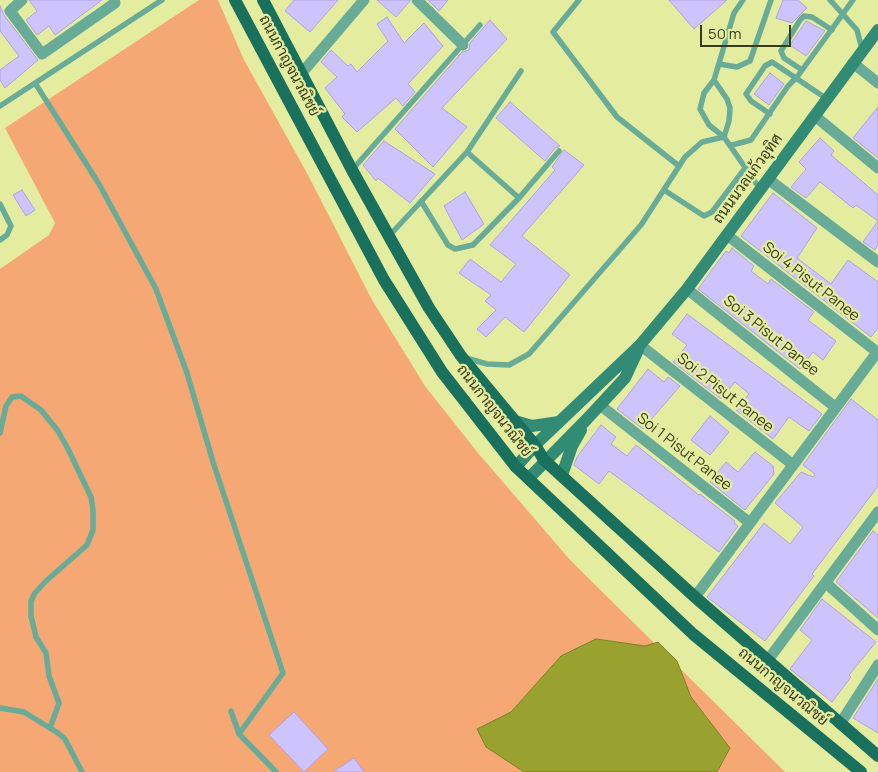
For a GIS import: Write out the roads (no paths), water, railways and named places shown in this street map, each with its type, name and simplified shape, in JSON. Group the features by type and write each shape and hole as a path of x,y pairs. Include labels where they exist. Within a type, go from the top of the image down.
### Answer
{"main road":[{"name":"ถนนกาญจนวณิชย์","path":"235,0 384,280 442,372 516,467 693,634 860,772"},
{"name":"ถนนกาญจนวณิชย์","path":"263,0 352,170 429,308 461,356 515,421 544,460 695,596 878,756"}],"street":[{"path":"22,0 10,11 42,54 114,1"},
{"path":"301,74 364,0"},
{"path":"417,0 463,45"},
{"name":"ถนนนวลแก้วอุทิศ","path":"516,467 534,445 640,345 687,289 878,30"},
{"path":"853,63 878,83"},
{"path":"815,116 878,168"},
{"path":"768,179 878,262"},
{"name":"Soi 4 Pisut Panee","path":"727,235 878,351"},
{"name":"Soi 3 Pisut Panee","path":"687,289 835,407"},
{"name":"ถนนนวลแก้วอุทิศ","path":"529,478 544,460 587,419 624,378 640,345"},
{"name":"Soi 2 Pisut Panee","path":"640,345 792,464"},
{"path":"695,596 878,351"},
{"name":"Soi 1 Pisut Panee","path":"600,404 750,523"},
{"path":"562,475 572,446 587,419"},
{"path":"515,421 532,426 559,422"},
{"path":"768,660 877,514"},
{"path":"826,583 878,630"},
{"path":"840,724 878,665"}],"lane":[{"path":"0,106 162,0"},
{"path":"579,0 553,32 617,117 679,166"},
{"path":"743,0 734,13 714,80 704,93 700,109 709,125 732,146 760,190"},
{"path":"718,64 737,67 750,61 771,0"},
{"path":"830,0 857,30 862,51"},
{"path":"732,146 751,140 788,86 797,77 853,0"},
{"path":"802,70 784,58 781,51 800,20 804,16 812,17 832,30"},
{"path":"352,170 480,25"},
{"path":"770,114 751,101 746,94 765,66 772,62 797,77 827,99"},
{"path":"389,236 467,152 521,71"},
{"path":"714,80 727,99 730,108 730,121 724,137"},
{"path":"36,83 99,184 156,289 187,372 213,462 283,673 239,734"},
{"path":"461,356 497,365 509,365 529,354 641,225 679,166 694,147 702,142 724,137"},
{"path":"421,201 448,245 455,249 463,249 473,245 519,198 559,151"},
{"path":"467,152 519,198"},
{"path":"664,190 704,216 712,212 746,167"},
{"path":"0,204 11,226 7,235 0,240"},
{"path":"0,433 6,406 12,397 21,396 41,410 58,431 68,449 87,489 93,510 93,530 86,545 38,589 30,603 36,637 46,653 50,676 59,703 50,728"},
{"path":"0,708 20,710 65,739 82,772"},
{"path":"231,711 239,734 276,772"}]}
